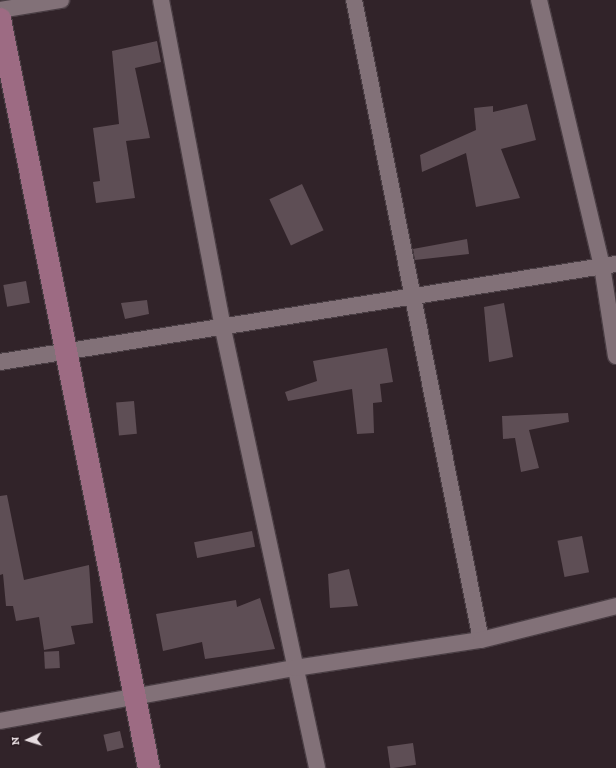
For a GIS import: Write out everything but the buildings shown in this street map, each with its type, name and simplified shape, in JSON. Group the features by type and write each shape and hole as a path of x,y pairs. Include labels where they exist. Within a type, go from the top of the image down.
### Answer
{"main road":[{"path":"0,19 64,353 149,768"}],"street":[{"path":"0,10 61,0"},
{"path":"162,0 223,329 316,768"},
{"path":"354,0 481,640"},
{"path":"539,0 609,265 616,356"},
{"path":"0,362 223,329 609,265"},
{"path":"0,721 295,668 481,640 616,606"}]}
